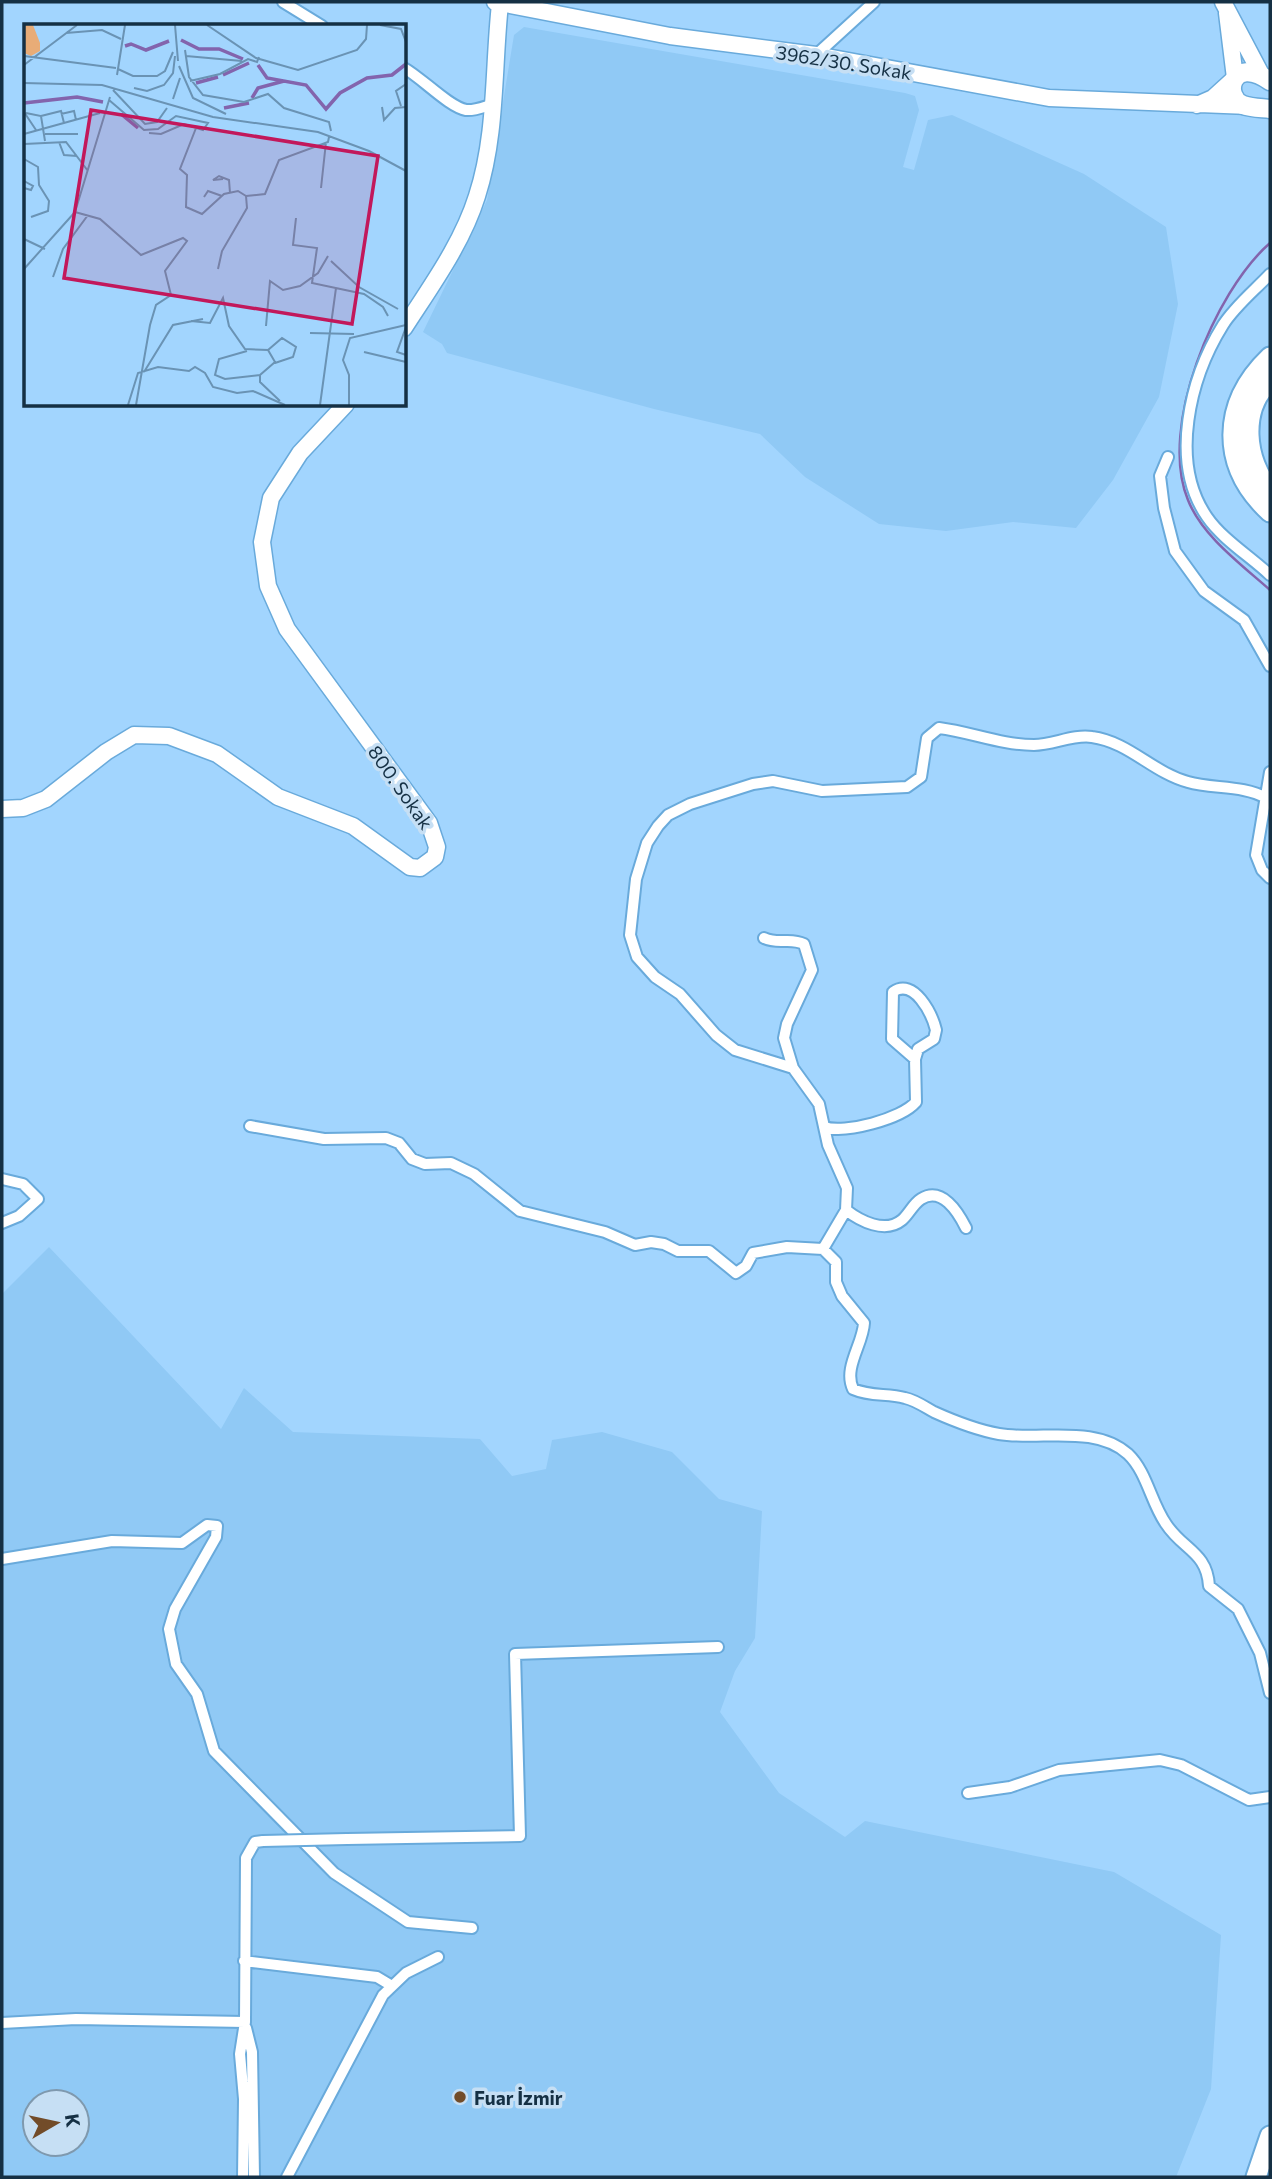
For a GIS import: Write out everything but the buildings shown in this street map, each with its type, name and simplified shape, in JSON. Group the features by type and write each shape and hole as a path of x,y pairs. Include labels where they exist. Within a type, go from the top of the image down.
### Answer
{"highway":[{"path":"1270,357 1248,382 1236,410 1232,431 1240,474 1270,513"},
{"path":"1270,381 1254,406 1249,428 1255,468 1270,490"},
{"path":"1256,2177 1270,2136"}],"main road":[{"name":"3962/30. Sokak","path":"497,3 737,47 816,55 1049,98 1249,107"},
{"path":"406,325 452,253 477,197 494,104 497,3"},
{"path":"1225,7 1266,78 1266,96 1259,104 1249,107"},
{"path":"1225,7 1235,78 1233,94 1238,102 1249,107 1270,109"},
{"path":"1195,106 1213,98 1245,71 1266,78"},
{"name":"800. Sokak","path":"2,809 23,807 46,799 134,735 169,736 217,754 278,797 354,826 410,867 421,868 435,858 437,847 429,823 287,629 268,586 262,542 271,498 300,453 344,406"}],"street":[{"path":"283,2 319,24"},
{"path":"816,55 874,2"},
{"path":"406,69 421,77 461,108 471,110 494,104"},
{"path":"1270,274 1225,323 1186,420 1189,478 1198,502 1209,520 1270,575"},
{"path":"1168,457 1160,476 1164,508 1175,551 1204,592 1244,620 1270,666"},
{"path":"793,1068 735,1050 716,1035 680,994 655,977 636,957 630,935 636,878 648,843 658,826 675,811 753,784 772,781 822,791 907,787 921,777 927,738 939,728 1006,743 1031,745 1049,745 1090,736 1127,748 1155,769 1172,777 1215,788 1253,792 1266,798"},
{"path":"1270,772 1256,855 1262,870 1270,878"},
{"path":"764,938 776,943 794,939 804,944 812,962 812,970 787,1024 784,1038 793,1068 819,1104 824,1128 846,1188 846,1210 823,1249"},
{"path":"824,1128 846,1131 910,1109 916,1102 915,1059 918,1049 934,1039 936,1030 922,1000 905,989 897,989 893,992 891,1010 892,1039 915,1059"},
{"path":"250,1126 324,1139 386,1138 399,1143 412,1159 425,1164 451,1163 474,1174 520,1212 605,1232 635,1245 651,1242 664,1244 678,1251 709,1251 736,1273 746,1266 753,1253 787,1247 823,1249 836,1262 836,1282 842,1296 864,1323 864,1337 849,1373 853,1389 877,1396 905,1398 988,1432 1101,1440 1128,1454 1163,1521 1177,1539 1203,1560 1208,1570 1209,1586 1238,1609 1260,1653 1270,1693"},
{"path":"2,1179 23,1184 38,1199 19,1216 2,1223"},
{"path":"846,1210 859,1220 888,1225 902,1220 919,1200 929,1196 946,1199 966,1228"},
{"path":"2,1559 112,1541 182,1543 207,1525 217,1526 216,1537 175,1609 169,1629 176,1664 197,1694 214,1751 334,1873 408,1922 472,1928"},
{"path":"243,2177 244,2098 240,2054 245,2022 246,1858 255,1842 520,1836 515,1654 718,1647"},
{"path":"968,1793 1010,1787 1059,1770 1160,1759 1181,1765 1249,1800 1270,1797"},
{"path":"287,2177 383,1995 406,1973 438,1957"},
{"path":"244,1961 377,1977 392,1986"},
{"path":"2,2023 76,2020 245,2022"},
{"path":"245,2022 252,2052 254,2177"}],"shaded area":[{"path":"524,27 915,96 919,110 903,167 914,170 928,120 952,115 1084,174 1166,227 1178,304 1159,397 1113,480 1076,528 1013,522 946,531 879,524 805,477 760,434 654,409 447,353 442,344 423,332 487,200 514,35"},
{"path":"49,1247 221,1429 244,1388 293,1432 480,1439 512,1476 546,1469 552,1440 602,1432 672,1452 719,1499 762,1511 755,1638 735,1671 720,1712 779,1793 845,1837 865,1821 1114,1872 1221,1935 1211,2089 1176,2177 2,2177 2,1294"}],"waterway":[{"path":"1270,243 1249,265 1229,294 1212,327 1186,400 1180,436 1181,470 1194,513 1213,538 1270,590"}],"place":[{"name":"Fuar İzmir","path":"460,2097"}]}
